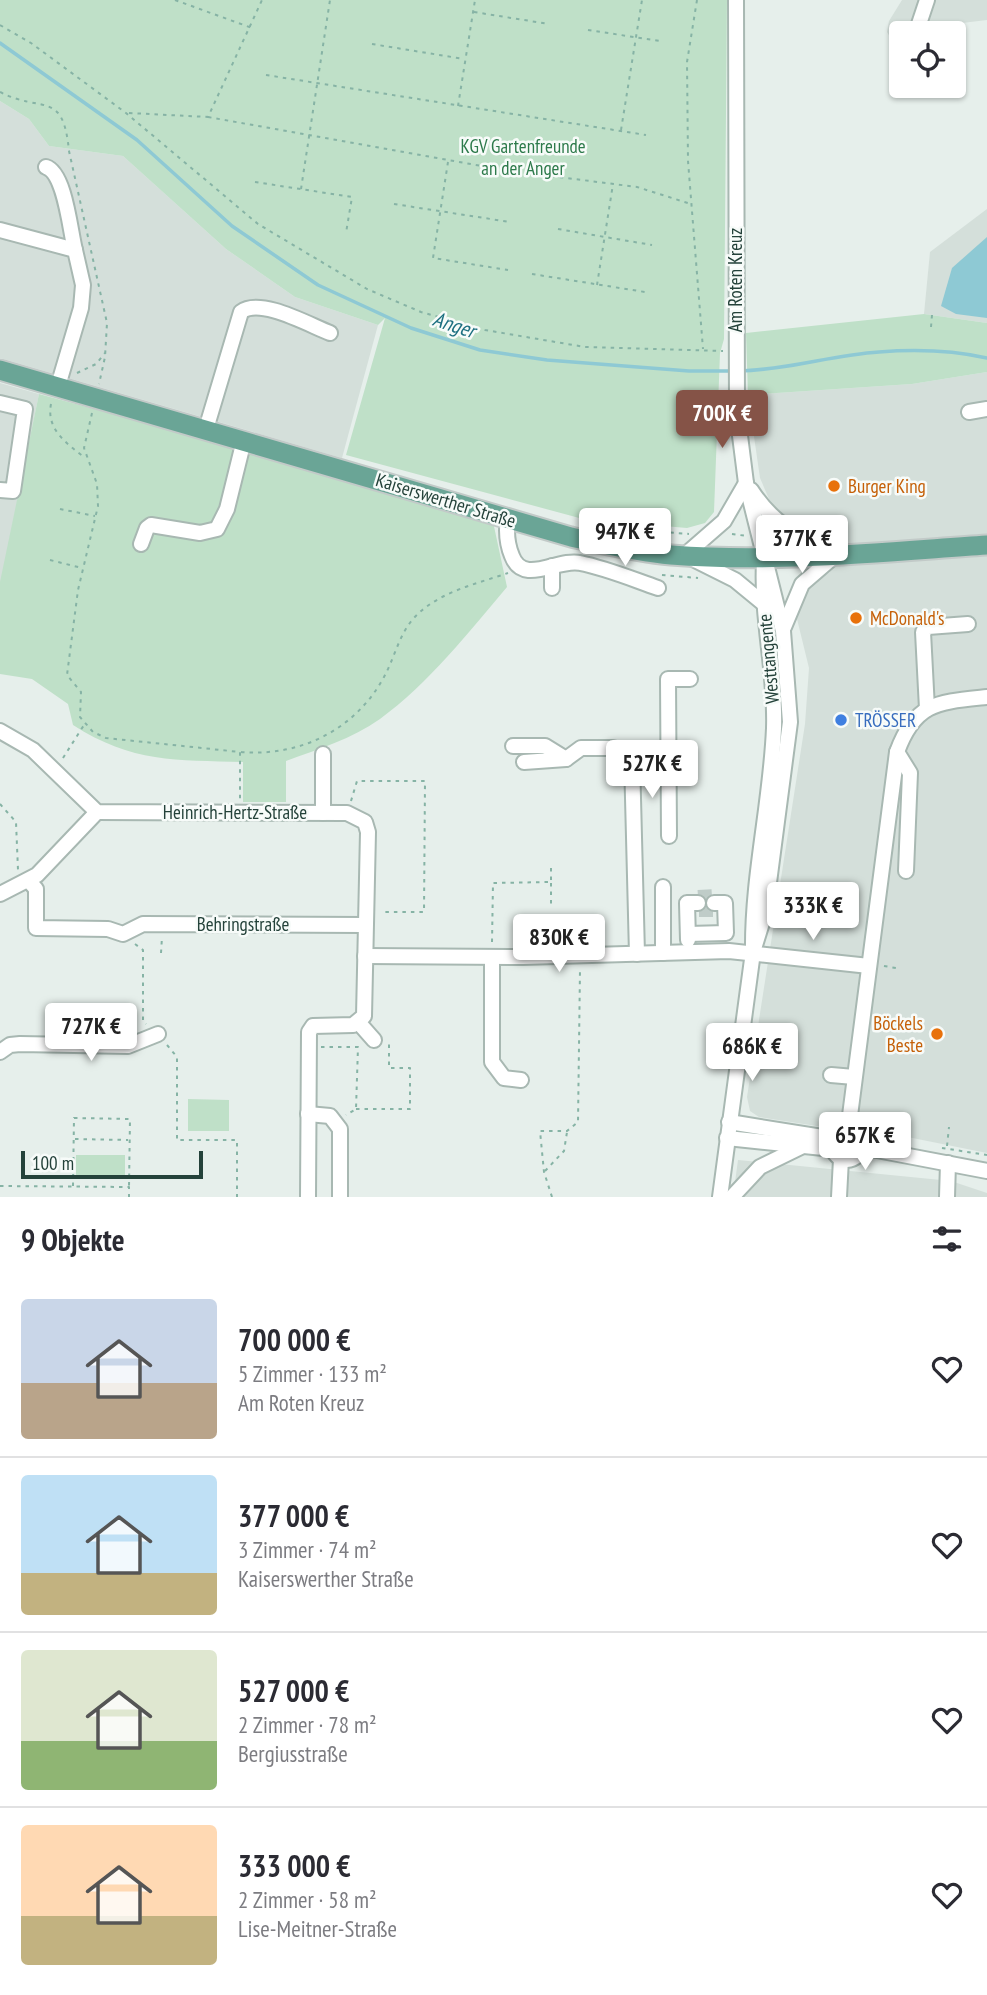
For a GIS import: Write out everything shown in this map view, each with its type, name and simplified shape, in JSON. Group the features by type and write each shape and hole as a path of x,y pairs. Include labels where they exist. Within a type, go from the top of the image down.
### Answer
{"main road":[{"name":"Kaiserswerther Straße","path":"0,370 55,392 96,397 508,518 614,546 685,555 764,557 987,545"}],"street":[{"name":"Am Roten Kreuz","path":"736,0 735,382 740,448 764,557"},
{"path":"920,21 927,0"},
{"path":"46,167 57,175 62,188 83,285 81,308 55,392"},
{"path":"0,230 75,250"},
{"path":"206,429 241,312 255,306 270,309 330,333"},
{"path":"0,403 24,409 13,491 0,489"},
{"path":"969,412 987,409"},
{"path":"141,544 151,525 200,533 217,529 227,509 244,440"},
{"path":"763,603 735,580 685,555 720,526 747,483 773,520 800,537 838,553 802,584 783,631"},
{"path":"508,518 509,547 515,563 522,568 535,571 578,562 658,588"},
{"name":"Westtangente","path":"720,1197 753,952 752,912 774,727 763,603 764,557"},
{"name":"Westtangente","path":"753,952 765,914 790,723 783,631 772,578 764,557"},
{"path":"552,566 552,589"},
{"path":"927,709 923,632 928,627 968,624"},
{"path":"669,836 668,679 690,679"},
{"path":"839,1197 839,1144 854,1077 897,752 910,723 927,709 942,701 987,697"},
{"path":"0,731 20,741 97,812 24,884 0,894"},
{"path":"513,746 545,746 566,759"},
{"path":"524,762 566,759 581,748 612,748 621,750 632,759 637,954"},
{"path":"897,752 910,773 906,871"},
{"path":"323,754 323,813"},
{"name":"Heinrich-Hertz-Straße","path":"97,812 347,813"},
{"path":"347,813 365,822 368,832 364,1016 359,1023"},
{"path":"24,884 36,889 36,928 107,929 123,934"},
{"path":"663,887 663,953"},
{"path":"688,934 726,933 719,904"},
{"path":"688,952 688,934 694,905"},
{"name":"Behringstraße","path":"123,934 143,923 314,930 366,918"},
{"path":"365,956 492,957 753,952 869,966"},
{"path":"492,957 492,1062 504,1078 521,1080"},
{"path":"308,1197 309,1032 313,1026 359,1023 382,1040"},
{"path":"0,1052 10,1045 20,1044 128,1046 158,1034"},
{"path":"831,1075 854,1077"},
{"path":"308,1114 330,1116 337,1121 340,1129 340,1197"},
{"path":"727,1138 803,1146 839,1144 859,1137 862,1147 856,1157 839,1144 729,1122"},
{"path":"732,1197 760,1167 803,1146"},
{"path":"862,1147 987,1171"},
{"path":"947,1197 948,1163"}],"path":[{"path":"176,0 252,28"},
{"path":"208,117 252,28 262,0"},
{"path":"301,189 330,0"},
{"path":"458,106 475,0"},
{"path":"621,131 642,0"},
{"path":"697,0 687,62 691,204 704,350"},
{"path":"473,11 550,24"},
{"path":"0,25 31,43 125,113 258,225 367,289 421,312 485,330 585,346 734,352"},
{"path":"588,30 660,41"},
{"path":"372,44 465,59"},
{"path":"266,75 646,135"},
{"path":"0,92 16,100 47,105 59,111 65,123 107,323 105,357 85,440 85,458 97,484 96,517 83,568 66,675 81,692 79,714 84,724 106,738 240,752 283,752 329,734 371,696 384,677 411,621 424,608 442,596 522,568"},
{"path":"125,113 208,117 448,161 637,187 691,204"},
{"path":"448,161 433,258 508,270"},
{"path":"255,182 352,197 346,233"},
{"path":"597,285 613,183"},
{"path":"394,204 510,222"},
{"path":"558,229 652,245"},
{"path":"532,274 645,292"},
{"path":"930,327 932,315"},
{"path":"55,392 51,422 65,442 85,458"},
{"path":"60,509 96,517"},
{"path":"720,526 733,536"},
{"path":"603,528 696,533"},
{"path":"50,560 83,568"},
{"path":"55,771 84,724"},
{"path":"240,752 240,812"},
{"path":"347,813 357,781 425,781 424,912 366,918"},
{"path":"0,804 14,818 18,828 24,884"},
{"path":"551,864 551,908"},
{"path":"492,957 493,883 551,882"},
{"path":"162,924 162,953"},
{"path":"123,934 143,950 143,1021 177,1057 177,1140 237,1140 237,1197"},
{"path":"552,1197 544,1172 540,1131 567,1131 578,1122 580,956"},
{"path":"337,1121 356,1109 410,1109 410,1068 388,1068 382,1040"},
{"path":"309,1047 358,1047 356,1109"},
{"path":"73,1186 74,1118 130,1118 129,1197"},
{"path":"946,1147 949,1127"},
{"path":"544,1172 564,1151 567,1131"},
{"path":"74,1139 130,1140"},
{"path":"0,1186 129,1187"}],"shaded area":[{"path":"902,0 987,0 987,20 966,23 889,21"},
{"path":"0,101 29,119 49,146 123,156 226,249 295,297 378,325 342,458 0,358"},
{"path":"987,209 987,323 924,314 930,252"},
{"path":"987,372 987,1153 838,1123 829,1128 759,1117 750,1111 747,1097 805,724 809,668 797,619 803,596 811,585 830,572 828,534 796,524 772,506 760,478 748,395 912,384"},
{"path":"0,383 39,394 1,582 0,582"},
{"path":"738,1160 951,1181 987,1193 987,1197 733,1197"}],"green space":[{"name":"KGV Gartenfreunde an der Anger","path":"0,0 727,0 724,339 720,353 714,512 705,523 687,528 583,519 346,455 385,318 378,325 295,297 226,249 123,156 49,146 29,119 0,101"},
{"path":"924,314 987,323 987,372 912,384 748,395 746,333"},
{"path":"39,394 492,517 507,587 431,674 398,705 369,726 346,738 286,761 286,802 243,802 243,762 155,757 115,747 73,725 68,704 32,679 0,674 0,582"},
{"path":"188,1099 229,1100 229,1131 188,1131"},
{"path":"76,1155 125,1155 125,1177 76,1177"}],"water":[{"path":"987,237 987,318 956,314 941,306 952,268"}],"waterway":[{"name":"Anger","path":"0,43 137,140 232,226 318,285 411,328 480,350 547,360 689,371 732,371"},
{"name":"Anger","path":"739,371 893,351 947,352 987,358"}],"tunnel":[{"path":"698,897 714,896"},
{"path":"699,910 714,910"}],"place":[{"name":"Burger King","path":"834,486"},
{"name":"McDonald's","path":"856,618"},
{"name":"TRÖSSER","path":"841,720"},
{"name":"Böckels Beste","path":"937,1034"}]}
